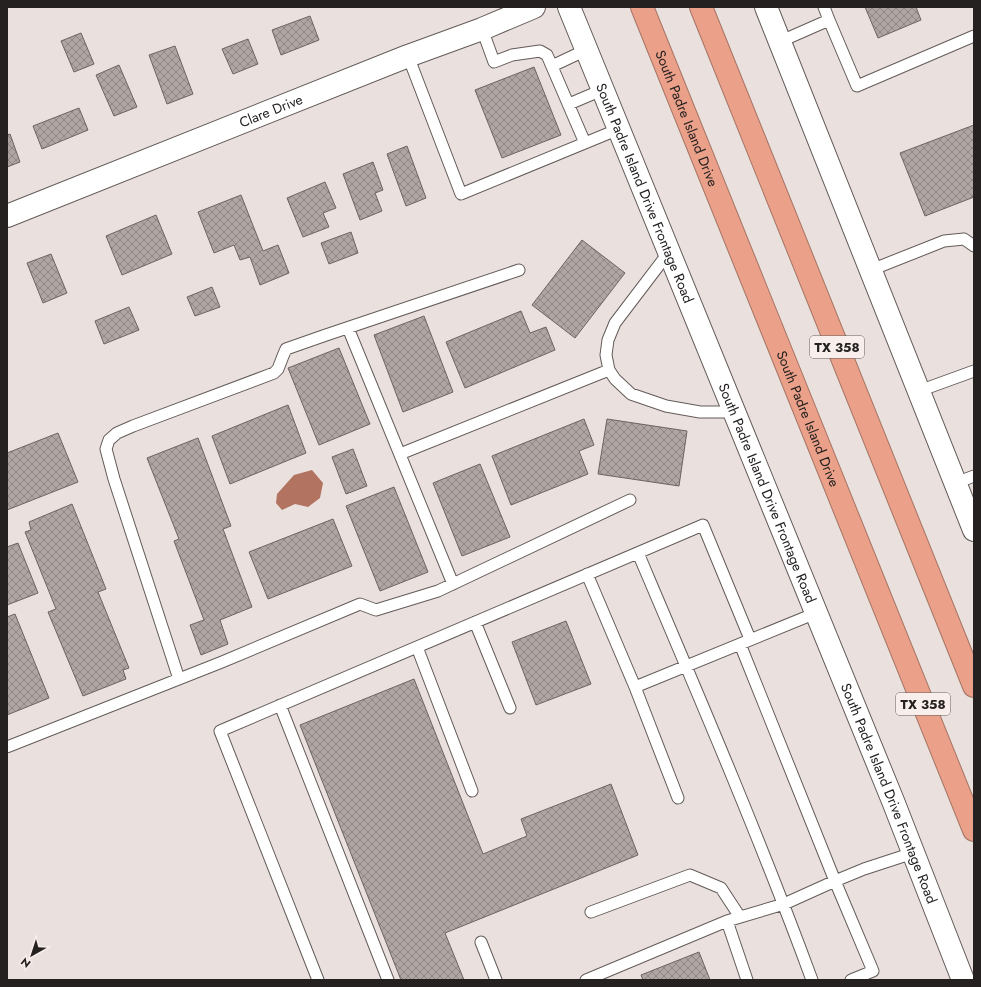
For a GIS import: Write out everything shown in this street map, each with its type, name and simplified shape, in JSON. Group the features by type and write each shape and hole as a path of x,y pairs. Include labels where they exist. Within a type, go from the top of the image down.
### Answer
{"highway":[{"name":"South Padre Island Drive","path":"642,7 974,830"},
{"name":"TX 358","path":"701,7 974,686"}],"main road":[{"name":"Clare Drive","path":"7,216 408,56 482,29 534,7"},
{"name":"South Padre Island Drive Frontage Road","path":"569,7 894,801 963,980"},
{"path":"766,7 919,391 965,480 974,530"}],"lane":[{"path":"824,7 857,86 974,36"},
{"path":"779,42 829,20"},
{"path":"482,29 494,62 512,56 540,51 547,55 585,143"},
{"path":"552,66 586,50"},
{"path":"408,56 461,194 619,129"},
{"path":"568,104 602,90"},
{"path":"871,270 944,241 964,240 974,246"},
{"path":"669,252 615,323 608,340 606,355 609,370 615,379 631,394 666,406 700,412 734,412"},
{"path":"179,679 114,480 106,449 110,440 117,433 274,373 278,369 286,349 519,270"},
{"path":"348,328 453,584"},
{"path":"400,454 609,370"},
{"path":"919,391 974,371"},
{"path":"7,747 222,662 360,604 376,610 438,591 630,500"},
{"path":"318,980 220,731 703,525 835,881 873,971 851,980"},
{"path":"638,553 784,904 812,980"},
{"path":"587,574 635,688 678,798"},
{"path":"635,688 816,612"},
{"path":"475,622 510,708"},
{"path":"417,647 472,791"},
{"path":"280,705 388,980"},
{"path":"586,980 727,921 784,904 864,869 913,853"},
{"path":"591,912 690,875 721,888 740,917"},
{"path":"727,921 748,980"},
{"path":"481,942 496,980"}],"shaded area":[{"path":"312,470 323,483 320,498 308,507 295,504 282,510 276,503 277,494 294,475"}],"building":[{"path":"865,7 916,7 921,20 878,38"},
{"path":"310,16 319,40 281,55 272,30"},
{"path":"81,33 94,64 74,72 61,41"},
{"path":"248,39 258,64 233,74 222,49"},
{"path":"175,46 193,94 167,104 149,55"},
{"path":"119,65 137,107 114,116 96,75"},
{"path":"534,67 561,135 502,158 475,90"},
{"path":"79,108 88,130 42,149 33,126"},
{"path":"974,125 974,197 925,216 900,153"},
{"path":"10,134 20,162 7,167 7,135"},
{"path":"407,146 426,198 406,206 387,154"},
{"path":"373,162 383,190 375,193 382,211 360,220 343,174"},
{"path":"325,182 336,208 323,213 329,227 303,237 287,198"},
{"path":"241,195 263,251 278,245 289,273 260,285 250,257 240,260 234,245 214,253 198,212"},
{"path":"156,215 172,254 122,275 106,236"},
{"path":"351,232 358,253 329,264 321,243"},
{"path":"582,240 625,273 575,338 532,305"},
{"path":"51,254 67,293 43,303 27,263"},
{"path":"212,287 220,307 195,316 187,297"},
{"path":"129,307 139,330 104,344 95,321"},
{"path":"521,311 530,333 546,327 555,350 465,388 446,342"},
{"path":"424,316 453,392 403,412 374,335"},
{"path":"339,348 370,424 319,445 288,368"},
{"path":"288,405 306,453 230,484 212,436"},
{"path":"584,419 594,445 579,451 588,474 511,505 492,456"},
{"path":"607,419 687,431 679,486 598,474"},
{"path":"58,433 78,482 7,510 7,453"},
{"path":"198,438 231,526 223,529 252,607 220,620 228,644 201,655 190,625 204,620 174,541 179,539 147,458"},
{"path":"353,449 367,486 346,494 332,457"},
{"path":"480,464 510,537 462,556 433,483"},
{"path":"394,487 428,572 380,591 346,506"},
{"path":"72,504 106,589 98,592 129,668 123,670 126,679 83,696 48,612 56,609 25,532 31,530 29,522"},
{"path":"333,519 352,566 268,599 249,552"},
{"path":"18,543 38,593 7,605 7,547"},
{"path":"15,614 49,698 7,715 7,617"},
{"path":"566,621 591,684 536,705 512,642"},
{"path":"414,679 483,854 527,836 521,819 611,784 638,855 445,933 464,980 401,980 300,725"},
{"path":"699,952 710,980 643,980 641,975"}]}
